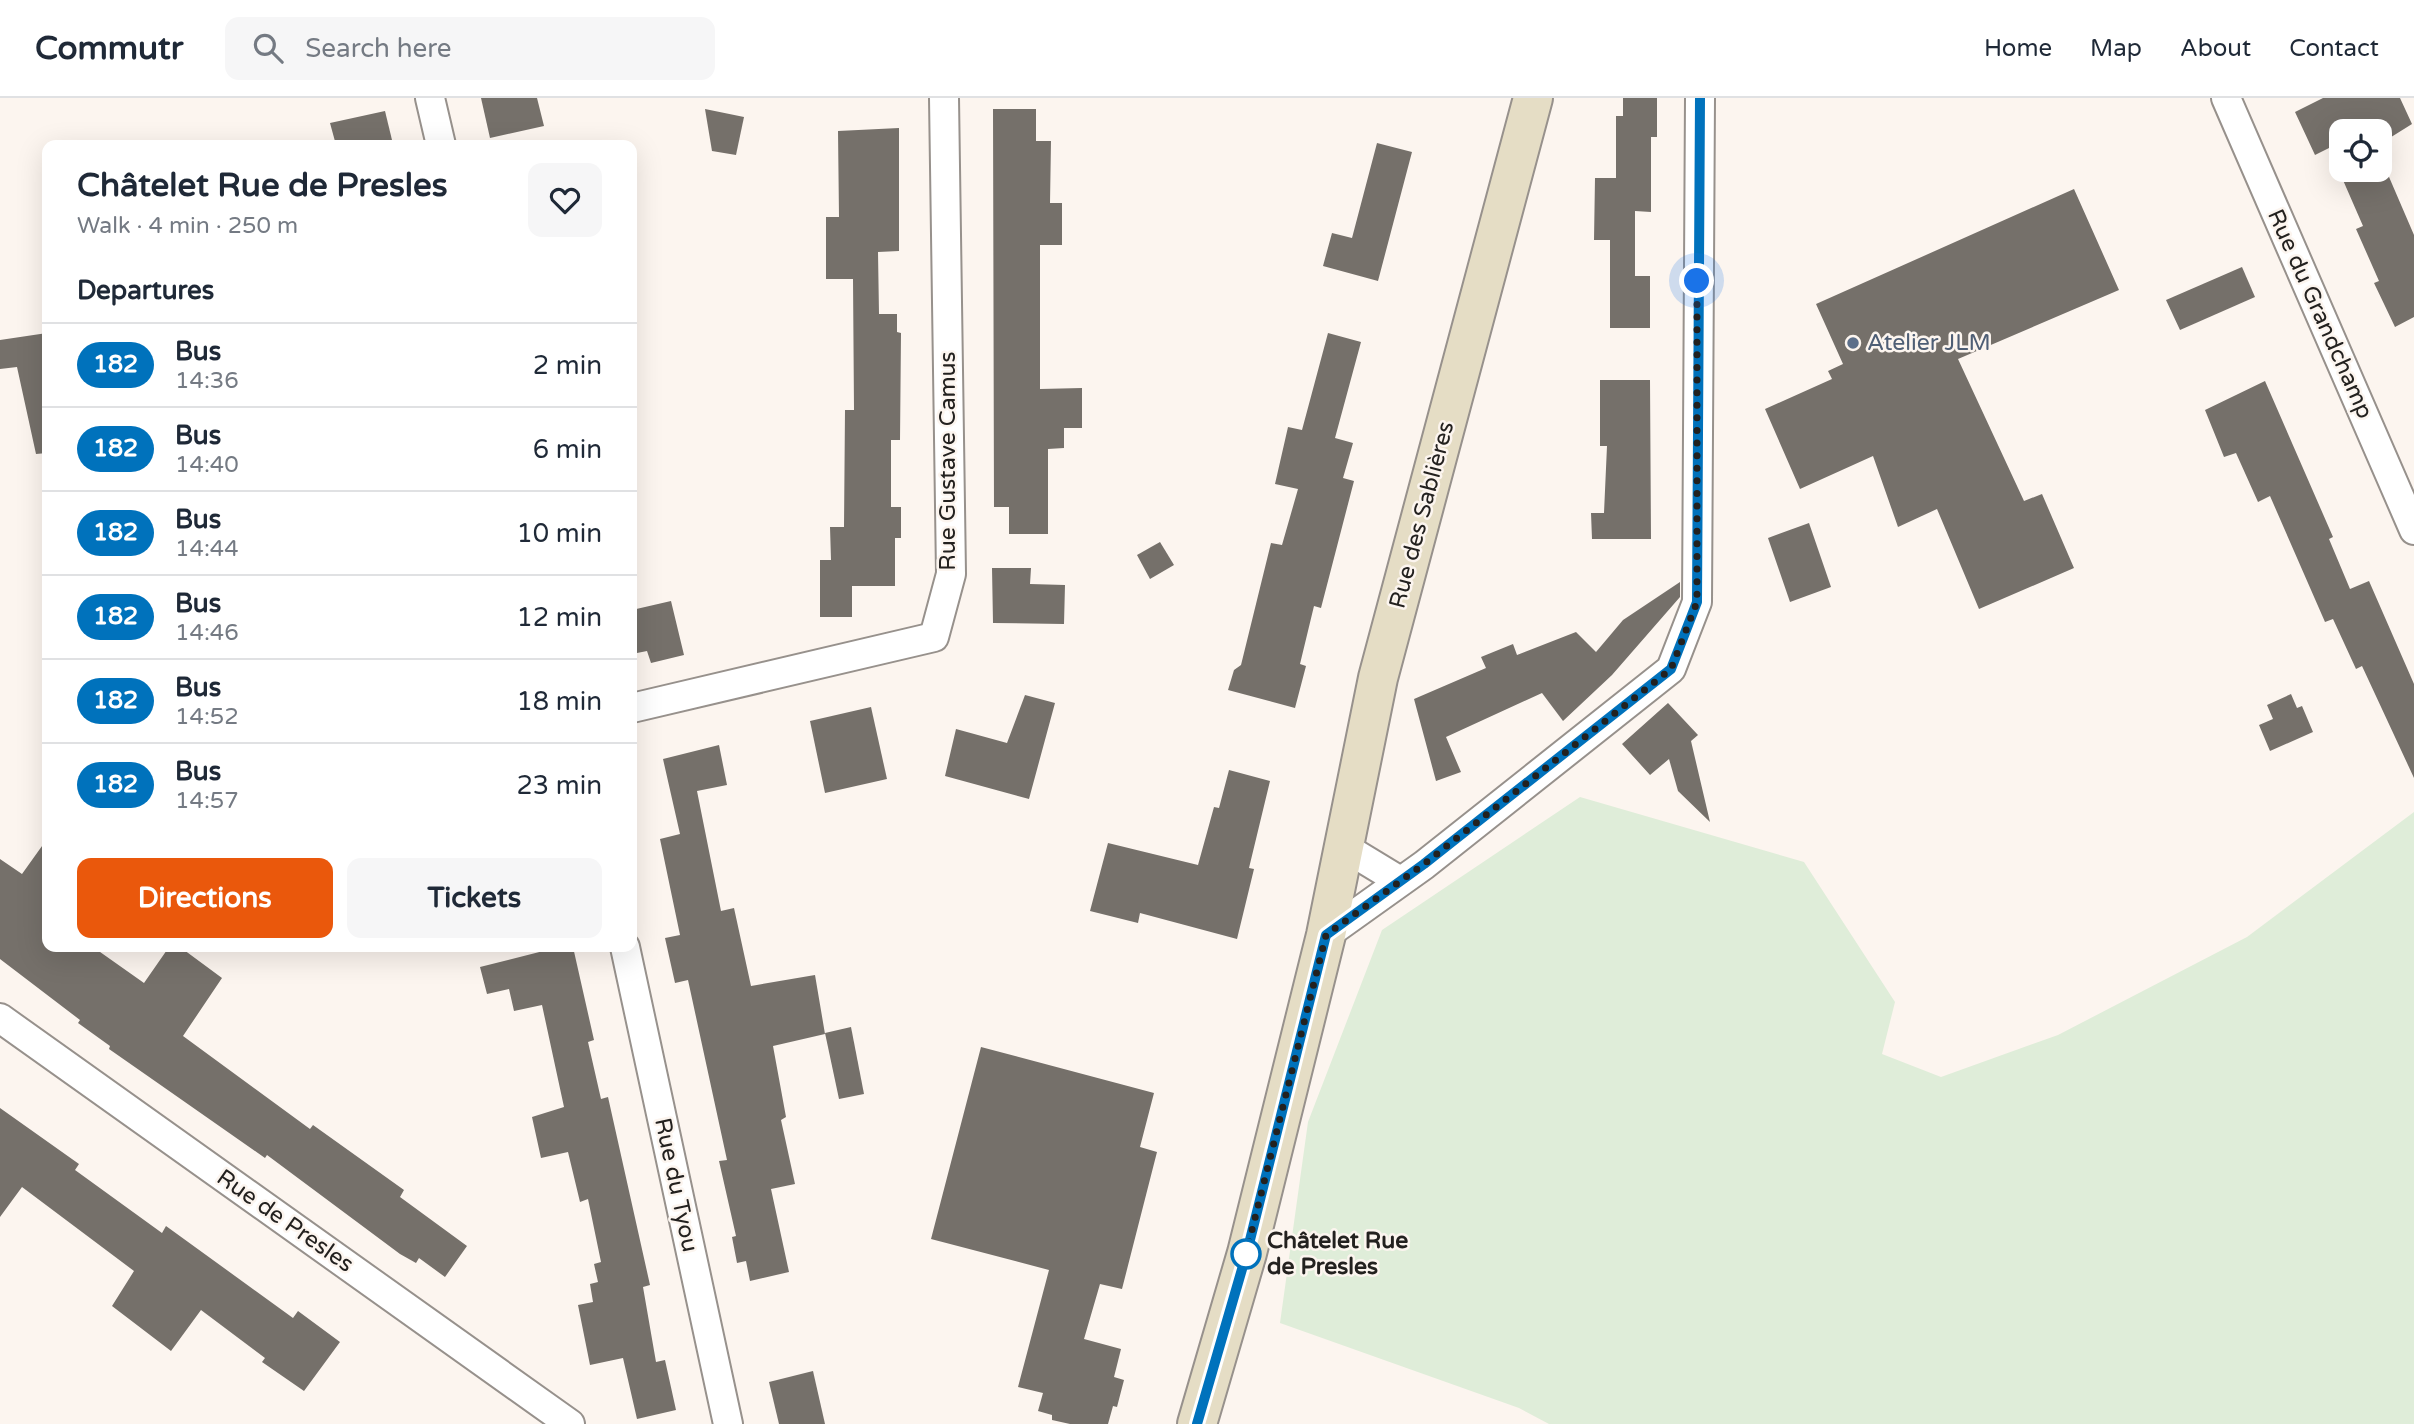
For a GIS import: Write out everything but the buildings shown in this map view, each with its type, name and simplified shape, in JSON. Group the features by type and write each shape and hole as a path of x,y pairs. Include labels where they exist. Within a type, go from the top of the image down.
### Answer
{"main road":[{"name":"Rue des Sablières","path":"1197,1424 1247,1252 1326,935 1378,678 1533,98"}],"street":[{"path":"430,98 440,140"},
{"name":"Rue Gustave Camus","path":"637,707 934,637 951,574 944,98"},
{"path":"1326,935 1400,881 1671,669 1697,602 1700,98"},
{"name":"Rue du Grandchamp","path":"2226,98 2414,530"},
{"path":"1344,847 1400,881"},
{"name":"Rue du Tyou","path":"626,952 727,1424"},
{"name":"Rue de Presles","path":"0,1018 570,1424"}],"green space":[{"path":"1580,797 1804,862 1895,1002 1882,1054 1941,1077 2058,1035 2247,937 2414,812 2414,1424 1549,1424 1519,1408 1280,1323 1308,1122 1382,930"}],"bus line":[{"name":"182","path":"1197,1424 1247,1252 1326,935 1424,864 1671,669 1697,602 1696,334 1700,98"}],"place":[{"name":"Atelier JLM","path":"1853,343"},
{"name":"Châtelet Rue de Presles","path":"1246,1254"}],"route":[{"path":"1246,1254 1326,935 1424,864 1671,669 1697,602 1697,281"}]}
